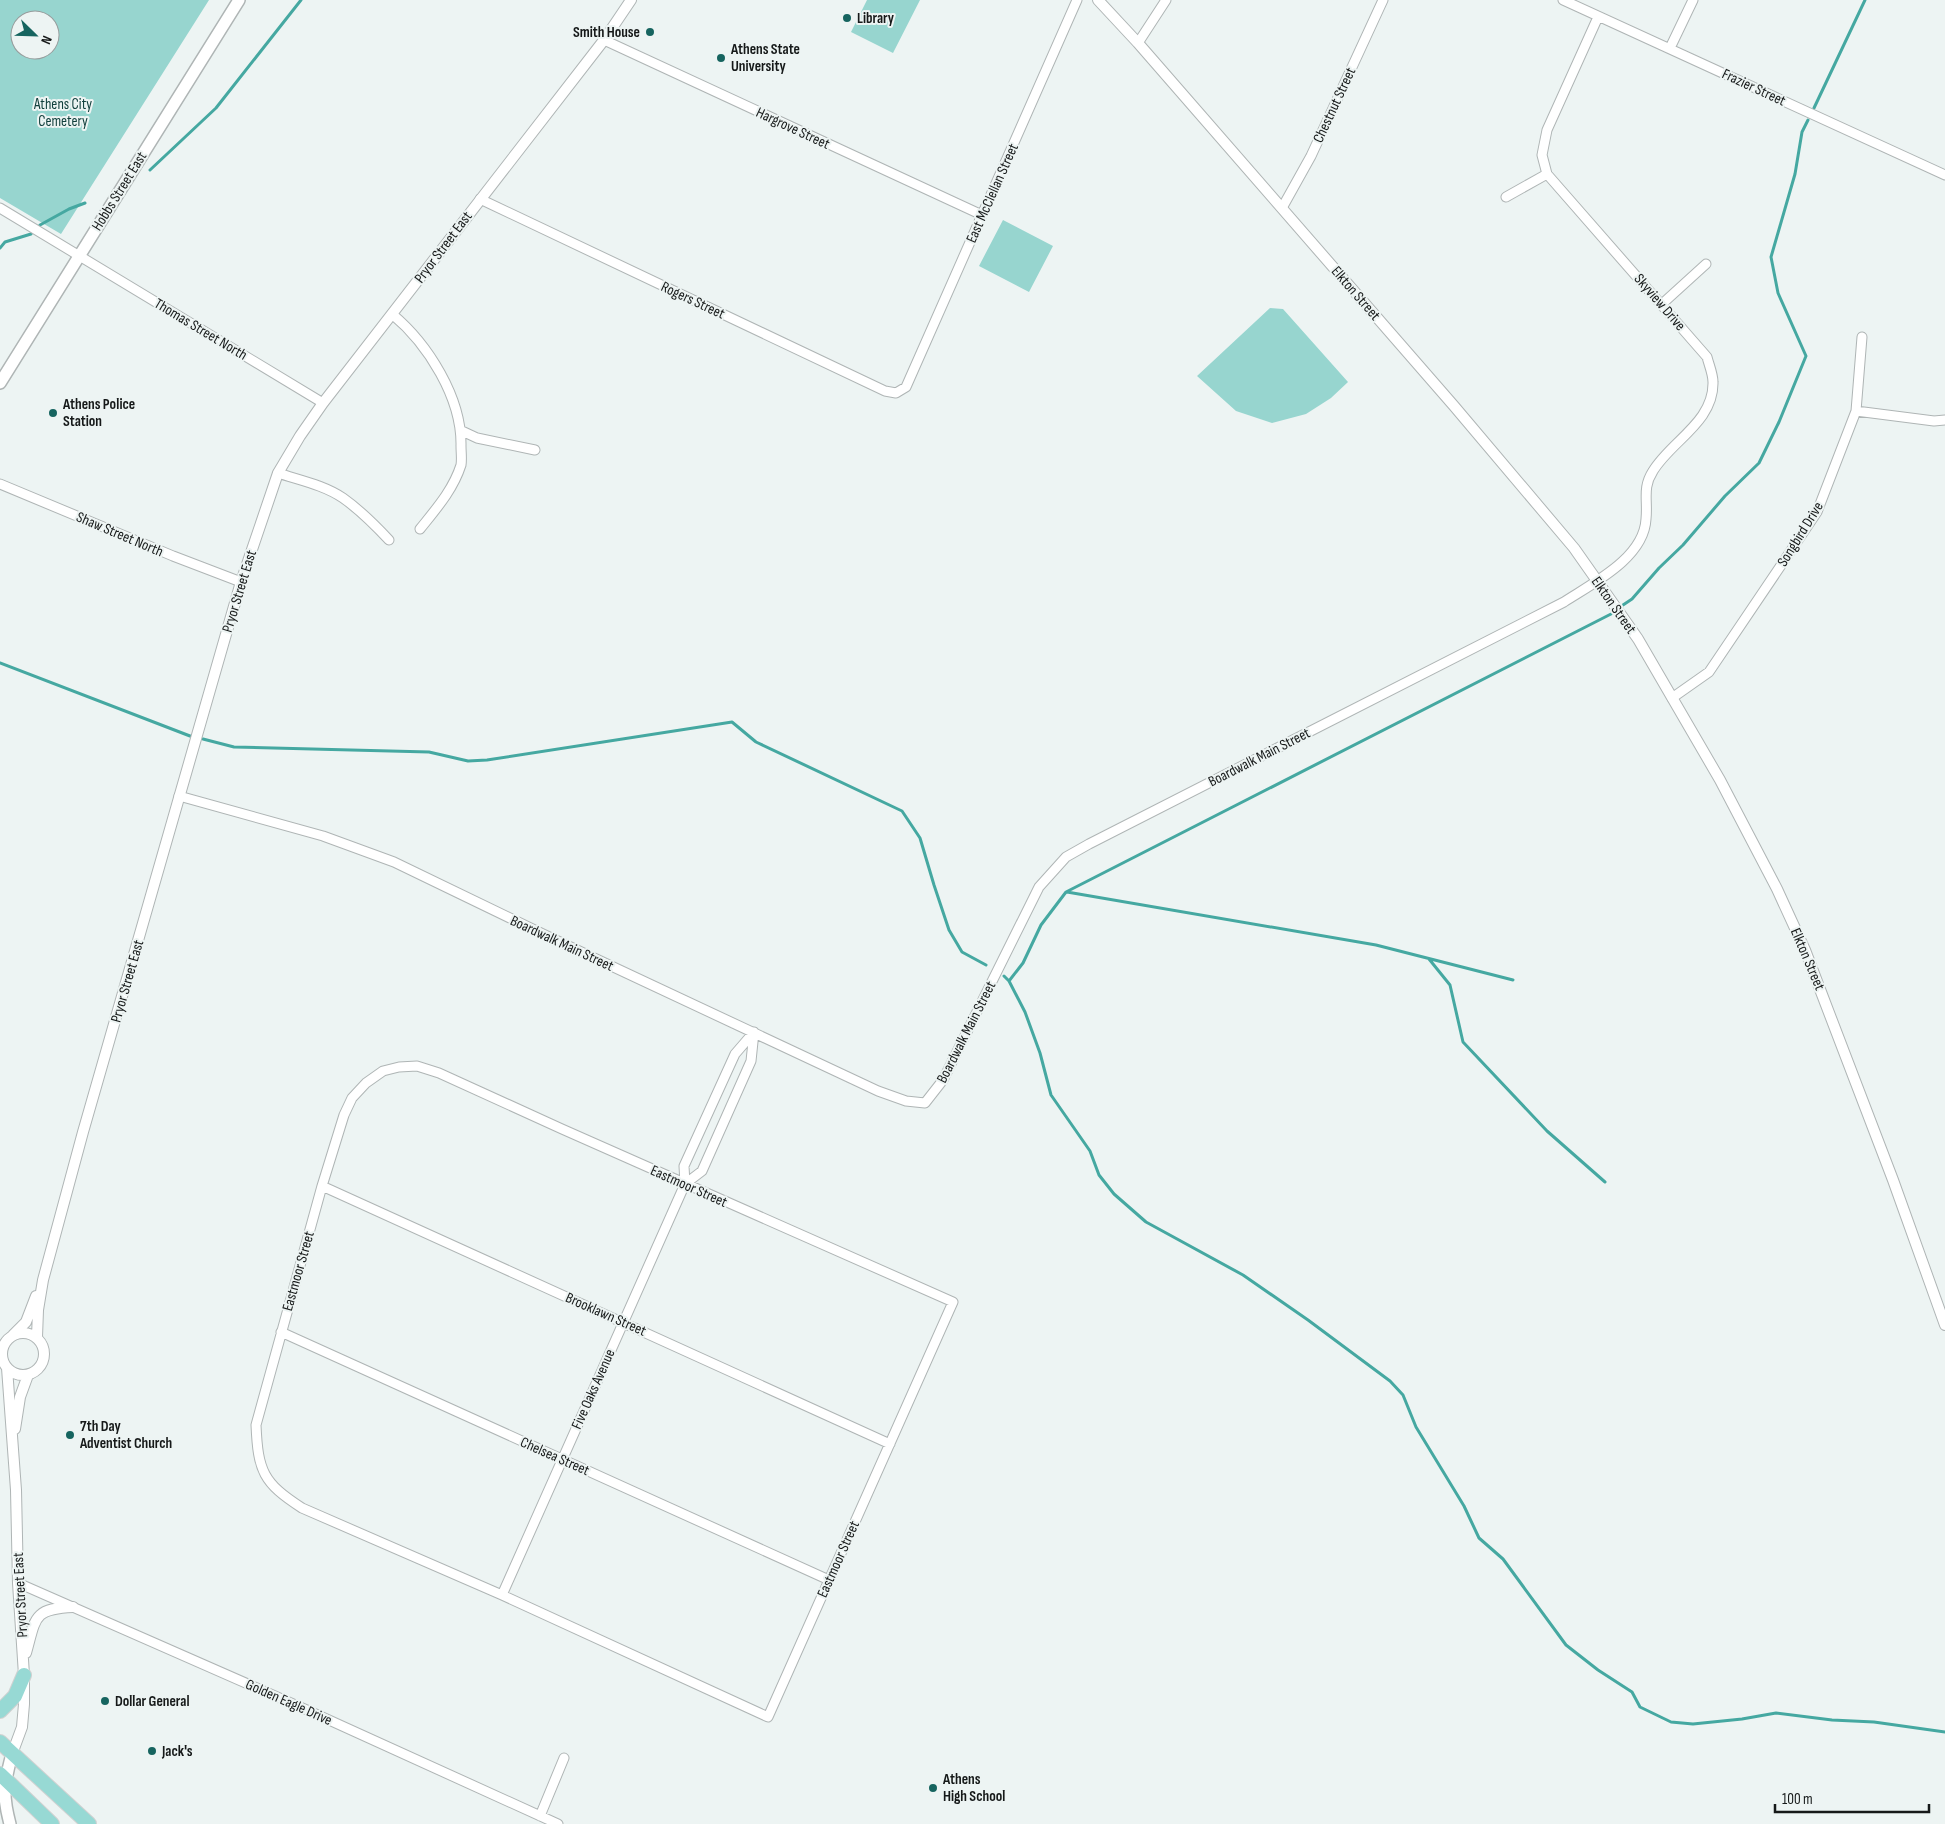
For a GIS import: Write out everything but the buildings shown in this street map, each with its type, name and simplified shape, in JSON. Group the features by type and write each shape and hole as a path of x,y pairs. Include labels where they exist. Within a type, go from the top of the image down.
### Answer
{"main road":[{"name":"Hobbs Street East","path":"0,383 238,0"},
{"path":"0,1711 15,1696 24,1668"},
{"path":"0,1742 89,1824"},
{"path":"10,1824 4,1802 3,1776 12,1754"},
{"path":"3,1776 52,1824"}],"street":[{"name":"Pryor Street East","path":"37,1337 37,1320 43,1280 83,1132 240,582 278,473 300,436 323,403 604,40 631,0"},
{"name":"East McClellan Street","path":"906,387 1077,0"},
{"name":"Elkton Street","path":"1098,0 1138,43 1460,413 1574,548 1638,639 1720,780 1805,950 1894,1180 1945,1325"},
{"path":"1138,43 1166,0"},
{"name":"Chestnut Street","path":"1282,208 1311,156 1383,0"},
{"name":"Frazier Street","path":"1563,0 1945,175"},
{"path":"1670,48 1693,0"},
{"path":"1506,198 1547,174 1542,155 1547,130 1598,17"},
{"name":"Hargrove Street","path":"604,40 982,215"},
{"name":"Skyview Drive","path":"1547,174 1707,356 1713,380 1713,392 1704,415 1653,470 1646,485 1646,521 1639,543 1623,562 1597,580"},
{"name":"Rogers Street","path":"480,199 885,391 896,393 906,387"},
{"name":"Thomas Street North","path":"0,208 323,403"},
{"path":"1662,304 1706,264"},
{"path":"392,314 434,360 450,391 462,432 461,463 448,495 420,529"},
{"name":"Songbird Drive","path":"1672,698 1709,672 1817,512 1856,411 1862,337"},
{"path":"1856,411 1934,421 1945,420"},
{"path":"462,432 477,438 535,450"},
{"path":"278,473 322,487 342,497 361,512 389,540"},
{"name":"Shaw Street North","path":"0,484 240,582"},
{"name":"Boardwalk Main Street","path":"180,796 323,836 394,862 878,1091 906,1101 924,1103 943,1080 1040,887 1066,857 1564,602 1597,580"},
{"name":"Five Oaks Avenue","path":"685,1184 702,1171 752,1061 754,1032"},
{"name":"Five Oaks Avenue","path":"502,1595 685,1184 684,1166 735,1054 754,1032"},
{"name":"Eastmoor Street","path":"417,1066 439,1072 685,1184 953,1302 768,1716 502,1595 302,1508 280,1494 266,1477 257,1452 256,1425 322,1186 344,1115 352,1098 366,1083 383,1071 399,1067 417,1066"},
{"name":"Brooklawn Street","path":"322,1186 890,1444"},
{"name":"Pryor Street East","path":"12,1336 26,1322 43,1280"},
{"name":"Chelsea Street","path":"281,1332 829,1580"},
{"path":"24,1333 37,1337 44,1347 44,1359 38,1370 28,1375 16,1375 4,1363 2,1353 6,1341 12,1336 24,1333"},
{"name":"Pryor Street East","path":"7,1368 13,1434 18,1583 24,1668 22,1727 12,1754"},
{"name":"Pryor Street East","path":"13,1434 17,1423 20,1397 28,1375"},
{"name":"Golden Eagle Drive","path":"18,1583 558,1824"},
{"path":"24,1668 33,1625 41,1613 52,1608 73,1607"},
{"path":"540,1816 564,1758"}],"green space":[{"name":"Athens City Cemetery","path":"0,0 209,0 61,234 0,198"},
{"path":"867,0 920,0 893,53 851,32"},
{"path":"1003,220 1053,246 1029,292 979,266"},
{"path":"1270,308 1283,309 1348,382 1331,398 1306,414 1272,423 1236,411 1197,376"}],"waterway":[{"path":"150,170 216,108 301,0"},
{"path":"1814,108 1865,0"},
{"path":"1623,605 1632,599 1659,568 1683,545 1725,496 1759,463 1779,422 1806,356 1778,293 1771,257 1795,174 1802,132 1808,120"},
{"path":"40,225 69,209 85,203"},
{"path":"0,248 5,242 31,234"},
{"path":"1009,981 1023,963 1041,925 1066,892 1611,614"},
{"path":"0,663 190,736"},
{"path":"203,739 234,747 429,752 468,761 487,760 732,722 756,742 902,811 920,838 949,930 962,952 986,965"},
{"path":"1067,892 1376,945 1513,980"},
{"path":"1429,959 1450,985 1463,1042 1547,1131 1605,1182"},
{"path":"1004,976 1009,981 1025,1012 1040,1053 1051,1095 1090,1151 1099,1175 1114,1194 1146,1222 1243,1275 1308,1320 1390,1381 1403,1395 1416,1427 1464,1506 1479,1538 1503,1559 1566,1645 1598,1670 1632,1692 1640,1707 1671,1722 1693,1724 1776,1713 1832,1720 1874,1722 1945,1732"}],"place":[{"name":"Library","path":"847,18"},
{"name":"Smith House","path":"650,32"},
{"name":"Athens State University","path":"721,58"},
{"name":"Athens Police Station","path":"53,413"},
{"name":"7th Day Adventist Church","path":"70,1435"},
{"name":"Dollar General","path":"105,1701"},
{"name":"Jack's","path":"152,1751"},
{"name":"Athens High School","path":"933,1788"}]}
